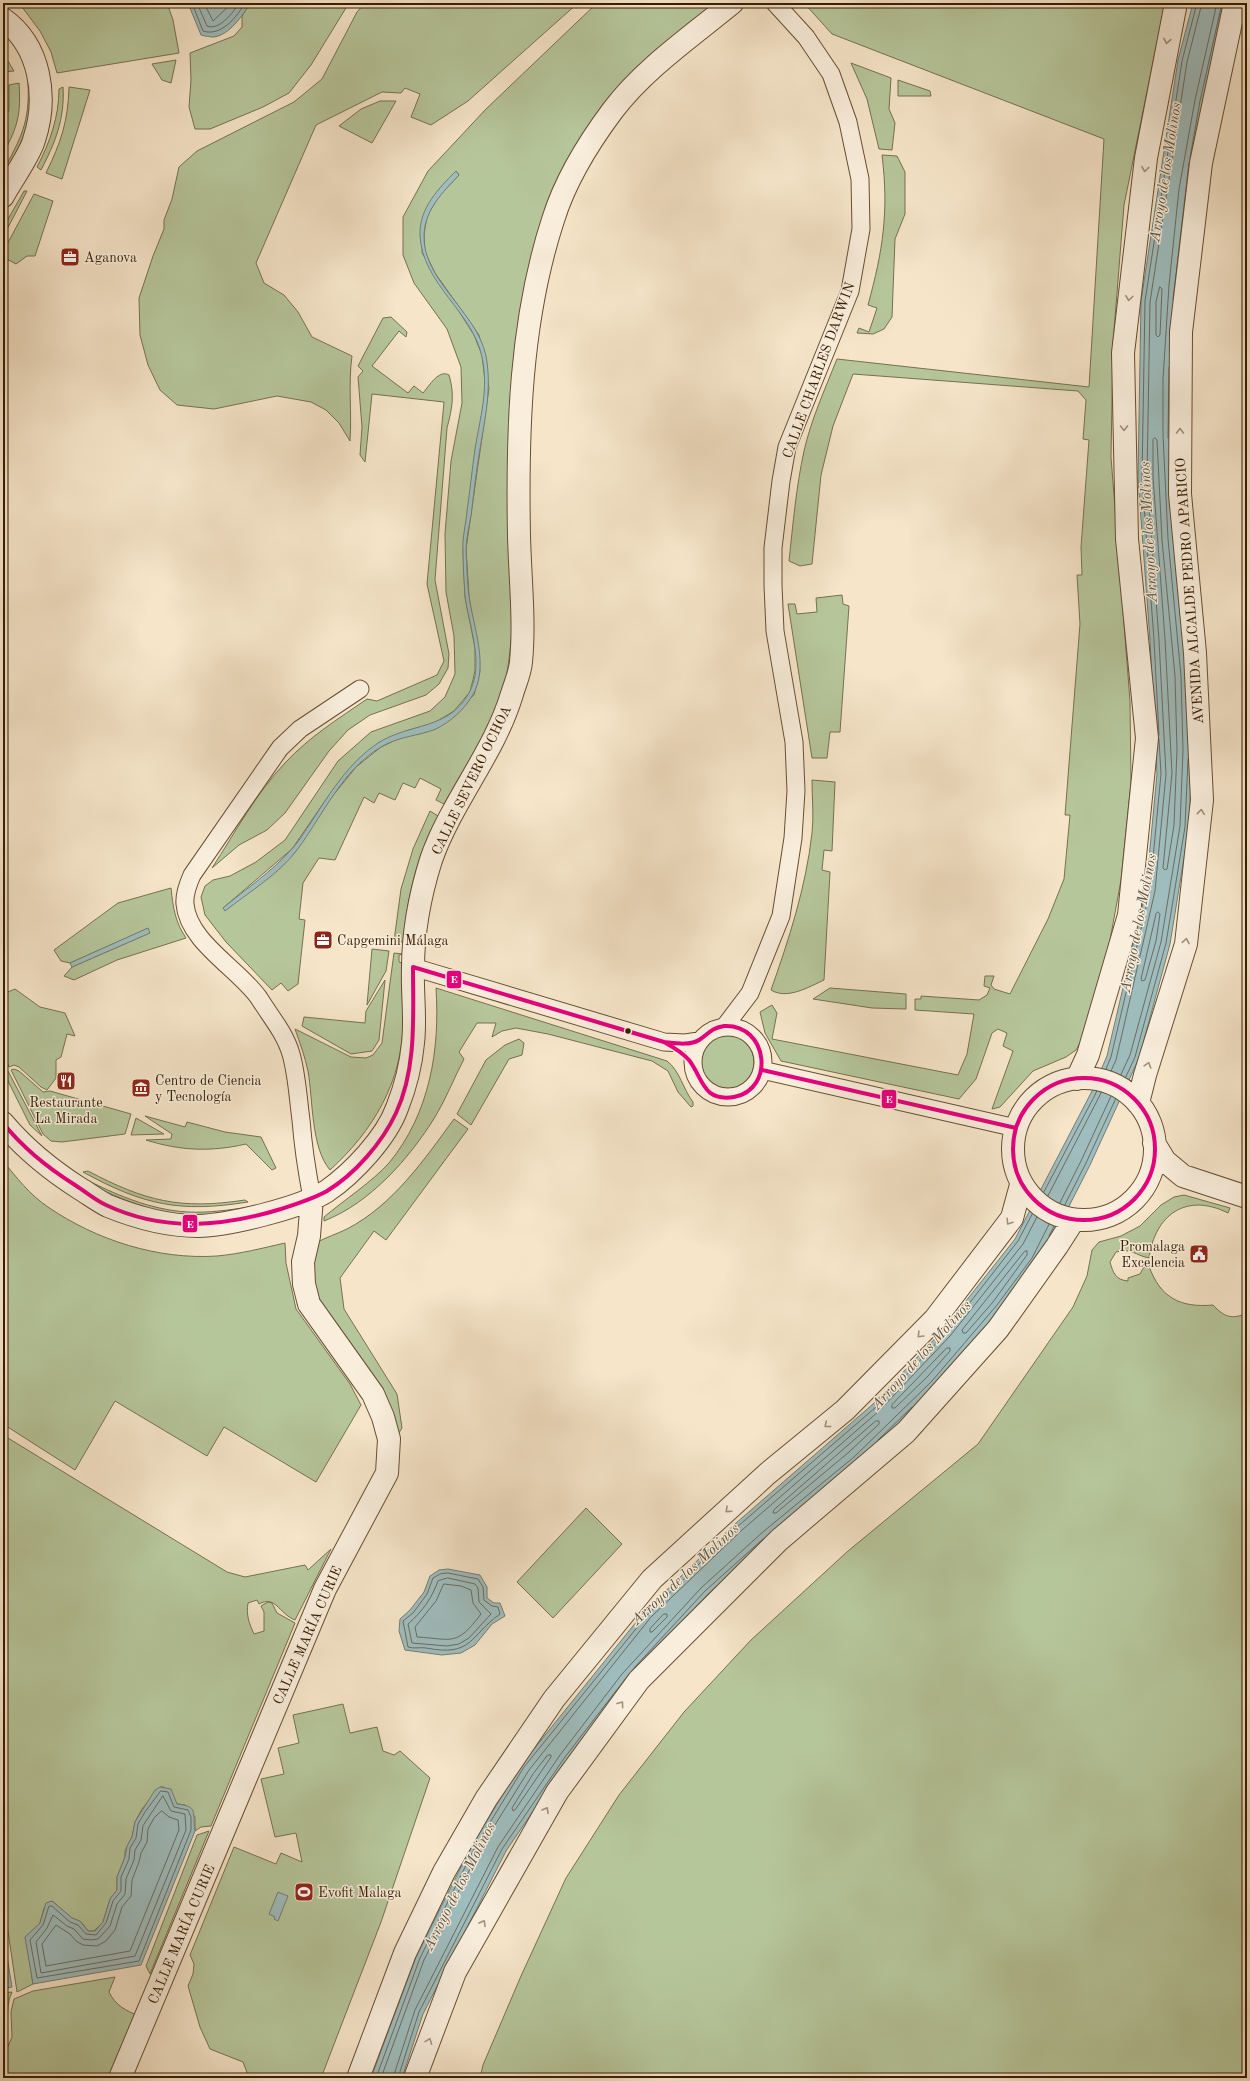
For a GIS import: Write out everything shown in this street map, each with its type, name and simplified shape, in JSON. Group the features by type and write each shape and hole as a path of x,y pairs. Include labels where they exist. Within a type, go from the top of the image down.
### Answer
{"street":[{"name":"CALLE SEVERO OCHOA","path":"3,1123 31,1152 54,1172 106,1205 171,1224 198,1226 229,1223 269,1213 312,1198 328,1190 366,1156 381,1137 396,1112 407,1078 414,1041 413,967 415,928 432,859 452,813 506,714 521,666 522,631 519,452 526,348 539,275 553,218 577,166 614,109 644,77 732,3"},
{"name":"CALLE CHARLES DARWIN","path":"725,1026 750,993 780,916 793,838 796,791 794,742 775,631 773,548 780,480 787,447 850,291 861,229 860,178 848,122 831,74 806,36 775,3"},
{"path":"1077,1079 1088,1055 1129,915 1147,738 1127,539 1123,353 1146,158 1176,3"},
{"name":"AVENIDA ALCALDE PEDRO APARICIO","path":"1138,1103 1145,1075 1186,944 1202,800 1195,653 1180,494 1181,332 1201,163 1236,3"},
{"path":"3,196 34,140 41,99 39,74 32,55 23,40 4,20"},
{"path":"312,1198 305,1160 297,1085 287,1046 281,1032 254,991 200,938 190,921 185,904 187,888 192,875 280,748 300,730 360,689"},
{"path":"413,967 664,1042 684,1043 699,1041"},
{"name":"CALLE CHARLES DARWIN","path":"748,1033 750,993"},
{"path":"725,1026 736,1027 748,1033 758,1043 763,1056 762,1070 756,1083 746,1092 732,1097 718,1096 705,1090 696,1079 692,1065 694,1051 699,1041 706,1034 725,1026"},
{"path":"664,1042 684,1056 692,1065"},
{"path":"762,1070 1016,1128"},
{"path":"1142,1191 1153,1167 1154,1143 1149,1120 1138,1103 1118,1086 1098,1079 1070,1079 1046,1088 1024,1110 1013,1136 1014,1165 1021,1185 1053,1214 1073,1220 1093,1220 1113,1215 1128,1205 1142,1191 1156,1181 1183,1176"},
{"path":"1154,1143 1165,1161 1183,1176 1247,1197"},
{"path":"358,2078 405,1953 444,1872 486,1799 554,1699 652,1579 767,1474 845,1410 935,1319 1012,1218 1021,1185"},
{"name":"CALLE MARÍA CURIE","path":"120,2078 325,1589 387,1473 389,1439 384,1417 373,1394 309,1304 304,1284 303,1262 309,1236 312,1198"},
{"path":"416,2078 459,1965 557,1792 639,1680 779,1540 906,1432 998,1329 1057,1246 1073,1220"}],"green space":[{"path":"19,3 167,3 173,20 179,53 57,73 51,52 40,31"},
{"path":"250,3 349,3 311,65 289,93 263,107 210,129 195,129 189,107 191,80 190,53 234,36 242,27 242,16"},
{"path":"365,3 578,3 468,101 431,125 411,117 420,94 405,88 401,93 382,92 316,125 256,263 264,283 284,295 298,312 312,337 352,356 350,377 350,441 339,423 326,410 311,402 277,396 214,409 177,405 160,390 148,365 140,335 139,298 164,229 164,220 172,199 179,167 197,151 294,102 322,79 357,12"},
{"path":"597,3 719,3 660,48 534,251 512,631 505,682 493,718 444,804 436,800 441,789 420,778 415,788 403,783 395,800 379,793 374,803 364,797 335,860 319,858 303,883 299,919 305,920 298,984 288,991 281,983 272,990 226,942 205,915 201,897 205,886 213,880 230,876 256,862 285,840 338,761 371,732 430,711 445,697 455,674 454,636 446,592 445,534 451,461 462,403 461,367 447,329 414,283 403,255 403,217 428,171 486,109","holes":["456,171 459,175 439,196 427,216 424,234 425,252 435,273 479,335 489,388 466,549 469,596 480,671 474,695 435,729 406,735 381,747 356,767 330,799 295,852 225,910 223,908 292,849 327,798 378,743 406,731 434,723 454,711 470,692 475,671 475,648 465,597 463,549 486,389 482,355 474,335 422,253 424,214"]},
{"path":"804,3 1165,3 1124,205 1113,343 1111,457 1130,701 1131,782 1121,880 1108,951 1086,1032 1076,1050 1066,1057 1033,1071 1000,1107 992,1109 1013,1051 1003,1046 1007,1033 998,1029 992,1033 976,1079 959,1099 781,1061 765,1033 760,1012 772,1005 777,1013 772,1039 958,1075 967,1054 974,1014 915,1010 915,999 921,999 921,996 979,1000 987,995 990,988 984,986 985,976 994,976 991,985 994,989 1010,994 1048,919 1064,879 1070,815 1065,815 1080,624 1077,575 1082,575 1081,547 1089,440 1083,439 1086,400 1078,391 853,374 833,426 821,475 812,564 800,566 789,561 793,520 804,451 810,428 837,359 1089,387 1104,139 832,34"},
{"path":"3,53 14,71 3,72"},
{"path":"176,60 171,83 162,80 152,64"},
{"path":"851,63 891,78 889,109 895,123 892,150 879,149 867,99"},
{"path":"898,80 930,91 931,96 898,96"},
{"path":"19,83 19,112 12,136 3,154 3,121 9,110 9,85"},
{"path":"28,83 31,95 29,120 15,155 3,177 3,171 15,149 26,119"},
{"path":"63,87 61,120 51,150 41,170 37,167 53,129 59,99 59,89"},
{"path":"69,87 90,90 62,179 46,173 63,132"},
{"path":"380,101 396,101 372,143 339,126 361,109"},
{"path":"882,155 897,156 905,172 905,214 895,239 892,317 884,329 873,334 857,333 859,328 869,332 877,308 868,305 878,266 885,213"},
{"path":"24,191 27,191 3,237 3,228"},
{"path":"34,194 53,201 35,256 27,256 16,264 3,257 3,252"},
{"path":"391,317 407,332 406,337 399,331 372,366 408,393 414,386 423,393 434,379 442,374 449,375 451,382 452,402 447,428 435,580 449,654 448,668 439,684 426,695 370,715 348,730 329,751 285,813 267,830 239,845 212,868 265,787 285,763 304,745 367,699 377,701 437,675 444,661 427,584 444,402 372,394 365,462 360,455 362,427 358,377 363,371 358,366 383,318"},
{"path":"842,595 843,604 849,606 840,732 830,732 827,758 812,758 788,604 795,604 797,614 817,612 816,598"},
{"path":"812,780 835,782 832,851 824,850 822,870 830,872 824,980 805,989 791,993 777,993 771,990 796,913 806,873 813,820"},
{"path":"430,811 438,816 424,845 414,877 407,910 403,942 394,941 401,889 413,849"},
{"path":"171,888 175,914 179,926 186,938 117,960 74,980 64,976 72,967 149,933 147,929 70,963 61,961 54,950 118,903"},
{"path":"372,949 389,951 386,971 367,1005"},
{"path":"394,953 403,954 399,955 399,962 402,963 403,1021 402,1043 398,1064 383,1103 372,1122 360,1139 330,1170 319,1149 314,1123 308,1071 295,1029 351,1057 366,1058 373,1055 382,1043"},
{"path":"385,980 379,1040 372,1051 351,1054 302,1026 304,1017 365,1023 366,1011"},
{"path":"436,988 667,1061 678,1075 693,1102 693,1106 691,1107 678,1092 668,1071 652,1061 548,1034 516,1028 502,1031 492,1037 496,1023 477,1023 459,1052 464,1059 443,1103 425,1133 401,1164 387,1178 357,1203 324,1221 324,1217 366,1184 389,1163 403,1144 414,1123 423,1102 434,1057 437,1011"},
{"path":"830,988 906,994 906,1009 872,1008 813,999"},
{"path":"15,989 40,1007 65,1013 75,1036 67,1034 61,1057 56,1060 56,1078 47,1090 41,1087 19,1067 14,1065 9,1067 3,1051 3,994"},
{"path":"727,1035 737,1037 746,1043 752,1052 754,1062 752,1072 746,1081 737,1087 727,1089 717,1087 708,1081 702,1072 700,1062 702,1052 708,1043 717,1037"},
{"path":"519,1039 524,1043 522,1055 509,1059 471,1125 457,1114 486,1060 505,1045"},
{"path":"14,1069 19,1071 43,1092 50,1091 131,1114 125,1134 62,1142 51,1141 43,1134 11,1070"},
{"path":"8,1071 42,1136 30,1125 4,1073"},
{"path":"145,1116 185,1127 187,1122 225,1132 261,1137 276,1168 272,1170 246,1144 233,1147 196,1149 159,1144 146,1140 171,1139 172,1134"},
{"path":"136,1118 164,1134 131,1135"},
{"path":"454,1119 468,1129 386,1240 374,1231 340,1278 344,1309 397,1394 402,1428 397,1436 317,1301 311,1282 316,1243 347,1229 364,1219 379,1207 419,1165"},
{"path":"3,1161 29,1191 48,1207 86,1229 128,1245 172,1255 217,1256 251,1251 285,1243 286,1263 296,1309 350,1384 361,1405 316,1482 224,1427 207,1456 115,1401 75,1470 3,1424"},
{"path":"88,1171 127,1190 164,1200 201,1204 245,1200 248,1202 202,1207 162,1204 125,1192 83,1172"},
{"path":"81,1177 119,1195 146,1205 174,1211 204,1212 249,1207 215,1215 198,1216 164,1212 130,1202 82,1181"},
{"path":"1184,1195 1230,1208 1228,1213 1213,1207 1199,1205 1186,1207 1175,1212 1166,1219 1158,1230 1152,1243 1149,1258 1130,1251 1122,1251 1116,1252 1110,1262 1116,1275 1121,1279 1128,1281 1128,1278 1140,1274 1144,1267 1149,1266 1159,1286 1173,1299 1191,1305 1213,1305 1225,1315 1233,1317 1247,1313 1247,2078 480,2078 483,2065 521,1976 566,1878 619,1795 684,1712 751,1640 848,1551 978,1444 1073,1307 1087,1276 1092,1250 1099,1242 1121,1236 1140,1226 1161,1205 1174,1197"},
{"path":"3,1435 227,1572 245,1577 305,1565 308,1570 331,1549 295,1620 289,1617 273,1603 268,1602 272,1603 277,1613 295,1623 211,1826 201,1827 195,1831 195,1817 185,1805 177,1804 164,1787 160,1787 142,1809 135,1822 132,1837 125,1851 125,1857 117,1877 117,1890 110,1899 103,1922 94,1931 88,1931 82,1923 72,1918 52,1901 44,1908 40,1923 26,1938 33,1984 17,1992 3,1898","holes":["257,1600 259,1604 268,1602 261,1606 264,1612 264,1631 254,1634 248,1619 248,1603"]},
{"path":"586,1508 622,1544 553,1618 517,1582"},
{"name":"Evofit Malaga","path":"343,1704 350,1733 377,1727 383,1751 394,1755 400,1751 430,1778 381,1922 321,2078 254,2078 248,2075 243,2062 210,2049 200,2027 188,1986 193,1974 194,1964 190,1955 234,1847 276,1864 281,1853 302,1862 296,1833 275,1837 261,1779 284,1774 278,1748 299,1743 293,1715"},
{"path":"209,1831 150,1974 146,1966 197,1835"},
{"path":"115,1977 109,1992 112,1997 121,2007 139,2016 110,2078 3,2078 5,2053 12,2037 11,2012 14,1999 33,1991"},
{"path":"12,1992 8,2006 6,2041 3,2048 3,1993"}],"water":[{"path":"188,3 250,3 244,13 230,29 219,36 213,37 201,35"},
{"name":"Arroyo de los Molinos","path":"1193,3 1226,3 1188,190 1192,750 1189,827 1170,944 1139,1058 1090,1165 1040,1263 939,1387 860,1464 770,1538 708,1594 629,1679 568,1760 506,1851 423,2014 402,2078 371,2078 416,1957 472,1845 521,1765 645,1611 735,1524 873,1404 943,1330 1015,1239 1091,1093 1107,1056 1146,890 1157,774 1150,640 1138,478 1141,301 1178,60"},
{"path":"456,171 459,175 431,209 425,226 424,235 426,251 432,267 481,340 488,368 487,403 466,547 469,596 479,647 480,673 477,685 465,706 446,723 436,729 388,743 367,757 344,780 290,859 273,875 225,911 223,908 267,873 294,847 333,789 358,759 378,743 390,737 440,720 451,714 461,705 474,682 476,657 465,596 463,546 475,449 483,403 485,381 484,369 477,341 469,326 429,268 423,252 420,235 426,207 443,184"},
{"path":"148,928 150,933 72,967 70,963"},
{"path":"448,1569 480,1575 487,1587 487,1598 494,1603 500,1603 505,1616 492,1624 475,1645 461,1653 442,1655 405,1650 399,1631 400,1619 410,1610 424,1592 430,1576 439,1570"},
{"path":"160,1787 171,1789 177,1804 184,1805 192,1809 195,1831 141,1965 33,1984 25,1937 40,1923 46,1903 52,1901 72,1918 80,1921 88,1931 95,1931 103,1922 110,1899 117,1890 117,1877 125,1857 127,1846 132,1837 135,1822 155,1790"},
{"path":"278,1892 288,1896 278,1921 274,1919 275,1917 269,1914"},
{"path":"3,1932 12,1987 8,1988 3,1980"}],"transit line":[{"name":"E","path":"3,1123 27,1149 46,1165 106,1205 127,1214 149,1220 171,1223 215,1223 259,1215 281,1209 322,1194 348,1176 367,1157 383,1135 396,1113 408,1078 411,1060 413,1022 413,967 664,1042"},
{"name":"E","path":"724,1026 739,1028 750,1035 758,1046 761,1058 761,1071 756,1083 747,1092 734,1097 723,1098 715,1096 709,1092 689,1060 680,1052 664,1042 682,1044 695,1042 712,1030 724,1026"},
{"name":"E","path":"762,1070 1016,1128"},
{"name":"E","path":"1084,1078 1105,1081 1129,1094 1139,1104 1152,1128 1155,1149 1152,1170 1139,1194 1129,1204 1105,1217 1084,1220 1063,1217 1039,1204 1029,1194 1016,1170 1013,1149 1016,1128 1029,1104 1039,1094 1063,1081 1084,1078"}],"place":[{"name":"Aganova","path":"70,257"},
{"name":"Capgemini Málaga","path":"323,940"},
{"name":"Restaurante La Mirada","path":"66,1081"},
{"name":"Centro de Ciencia y Tecnología","path":"141,1088"},
{"name":"Promalaga Excelencia","path":"1199,1254"},
{"name":"Evofit Malaga","path":"304,1892"}]}
